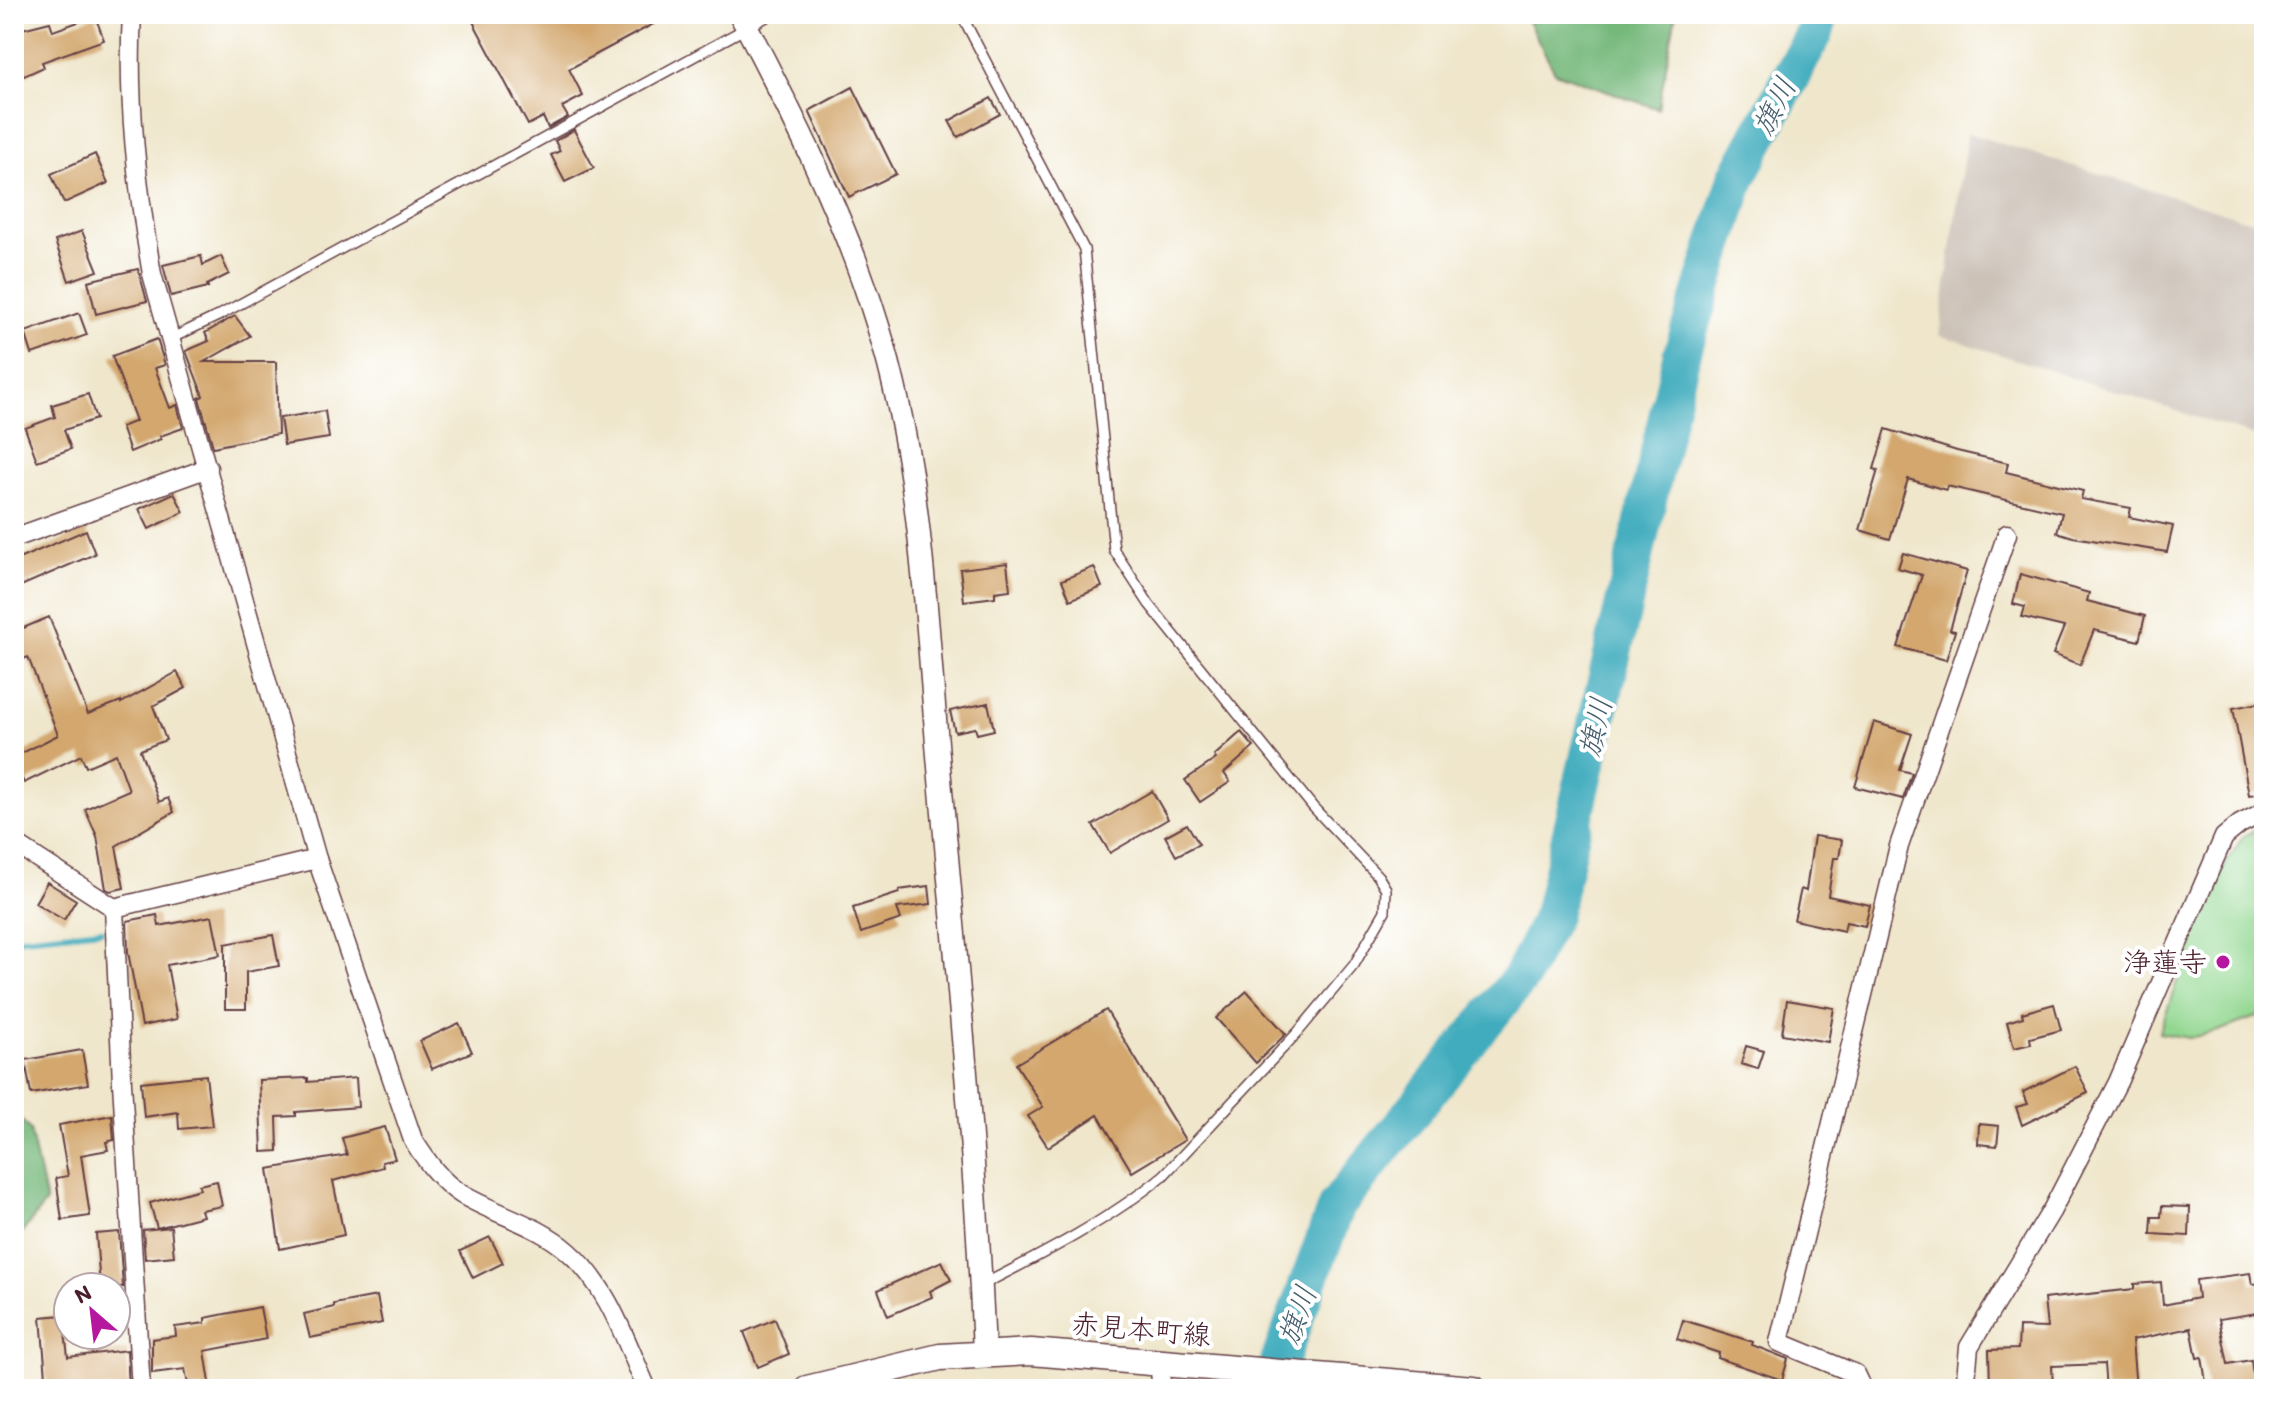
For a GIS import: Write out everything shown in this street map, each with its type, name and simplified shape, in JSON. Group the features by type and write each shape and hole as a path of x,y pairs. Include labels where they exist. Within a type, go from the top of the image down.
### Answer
{"main road":[{"name":"赤見本町線","path":"807,1389 940,1357 1031,1352 1474,1389"}],"street":[{"path":"132,14 130,52 137,189 152,274 317,859 413,1140 432,1169 460,1193 532,1228 569,1252 597,1283 647,1389"},
{"path":"743,21 828,192 877,324 896,396 923,581 961,1012 984,1353"},
{"path":"14,538 208,468"},
{"path":"1863,1389 1856,1374 1779,1342 1899,846 2007,534"},
{"path":"1965,1389 1969,1347 2052,1210 2118,1082 2224,837 2240,824 2264,812"},
{"path":"14,843 114,908 317,859"},
{"path":"114,908 141,1389"},
{"path":"1161,1389 1173,1363"}],"lane":[{"path":"169,340 260,293 743,21 772,14"},
{"path":"961,14 1084,249 1114,550 1158,616 1313,807 1378,876 1386,889 1385,911 1354,965 1298,1032 1164,1175 1141,1194 981,1285"}],"shaded area":[{"path":"1967,133 2264,225 2264,439 1939,335"}],"green space":[{"path":"1524,14 1676,14 1658,109 1555,72"},
{"name":"浄蓮寺","path":"2264,826 2264,1014 2189,1038 2159,1033 2208,894 2243,836"},
{"path":"14,1112 30,1130 46,1202 14,1243"}],"building":[{"path":"469,14 672,14 569,69 583,96 562,107 568,117 548,128 543,117 528,125"},
{"path":"95,16 104,40 42,62 44,67 24,76 14,54 14,31 50,22 53,31"},
{"path":"853,87 896,174 849,197 809,111"},
{"path":"991,98 1000,114 958,137 949,121"},
{"path":"574,130 594,168 565,182 551,155 560,151 555,141"},
{"path":"95,154 108,183 64,203 51,174"},
{"path":"82,231 98,271 69,281 55,241"},
{"path":"201,256 203,265 221,256 229,274 208,287 171,296 163,265"},
{"path":"138,269 147,301 96,314 88,281"},
{"path":"79,313 87,335 32,354 25,332"},
{"path":"235,316 250,336 204,362 276,362 278,434 213,447 199,398 203,396 186,351 209,341 205,333"},
{"path":"157,339 165,365 155,368 170,408 177,405 183,428 130,452 121,427 136,421 112,356"},
{"path":"88,394 96,419 64,430 71,449 37,461 25,428 55,417 52,405"},
{"path":"325,411 329,438 284,445 280,418"},
{"path":"1886,429 2008,463 2006,472 2083,491 2081,499 2131,508 2129,517 2173,526 2167,552 2073,537 2057,532 2062,513 1947,486 1946,490 1908,479 1890,539 1860,530 1878,470 1874,469"},
{"path":"174,493 184,512 149,529 139,509"},
{"path":"86,530 95,554 14,589 14,561"},
{"path":"1903,553 1967,571 1950,630 1955,631 1946,660 1898,647 1922,575 1898,568"},
{"path":"1007,563 1010,590 995,592 995,597 964,601 960,569"},
{"path":"1094,567 1102,587 1070,600 1062,580"},
{"path":"2020,574 2089,593 2087,601 2145,616 2139,641 2094,630 2080,665 2053,654 2064,627 2022,617 2025,607 2013,604"},
{"path":"49,617 88,714 121,703 177,672 186,688 153,706 166,740 140,750 159,802 168,798 174,812 116,846 124,888 106,889 97,836 85,809 129,790 116,754 86,767 81,755 24,783 14,762 14,757 58,735 28,657 14,663 14,632"},
{"path":"2264,702 2264,793 2249,795 2233,708"},
{"path":"988,703 994,730 977,734 975,728 955,732 950,711"},
{"path":"1874,722 1912,734 1900,770 1912,773 1903,799 1855,787"},
{"path":"1241,732 1254,747 1224,773 1230,782 1200,802 1185,780 1216,759 1214,756"},
{"path":"1152,791 1168,819 1110,853 1093,825"},
{"path":"1187,824 1199,844 1176,856 1165,836"},
{"path":"1814,836 1842,840 1839,858 1834,858 1828,896 1870,905 1865,926 1846,922 1844,931 1794,920 1801,889 1806,891"},
{"path":"47,882 76,900 64,920 35,903"},
{"path":"929,886 931,904 897,908 901,919 861,933 853,908 899,893 899,890"},
{"path":"157,915 159,926 212,916 220,955 167,965 177,1019 142,1026 128,952 127,921"},
{"path":"273,935 279,966 246,972 246,1009 225,1009 225,944"},
{"path":"1247,991 1286,1034 1256,1063 1216,1018"},
{"path":"1787,1000 1834,1008 1828,1042 1782,1034"},
{"path":"2054,1004 2061,1030 2030,1038 2031,1044 2014,1048 2007,1022 2023,1017 2022,1013"},
{"path":"1106,1010 1185,1140 1132,1172 1098,1115 1048,1147 1028,1116 1043,1107 1016,1064"},
{"path":"459,1023 472,1052 432,1069 420,1041"},
{"path":"1746,1046 1764,1051 1758,1069 1741,1064"},
{"path":"82,1050 88,1084 31,1094 25,1060"},
{"path":"2075,1066 2088,1093 2022,1125 2016,1107 2028,1104 2023,1092"},
{"path":"206,1075 212,1126 179,1129 178,1112 144,1117 141,1082"},
{"path":"308,1078 308,1082 356,1078 358,1107 296,1112 296,1116 277,1117 278,1151 262,1152 259,1080"},
{"path":"112,1115 114,1140 106,1142 108,1150 81,1155 90,1216 62,1220 56,1178 68,1176 59,1125"},
{"path":"1979,1124 1999,1126 1997,1146 1978,1144"},
{"path":"385,1127 395,1159 382,1162 383,1167 333,1181 344,1235 280,1249 268,1169 347,1155 342,1138"},
{"path":"217,1181 222,1206 201,1210 203,1216 157,1228 150,1203"},
{"path":"2162,1206 2190,1207 2189,1236 2151,1234 2152,1217 2161,1217"},
{"path":"171,1227 174,1256 145,1259 143,1230"},
{"path":"119,1232 122,1271 99,1271 96,1234"},
{"path":"490,1237 503,1263 473,1278 460,1251"},
{"path":"942,1261 951,1280 930,1291 932,1297 888,1316 878,1290"},
{"path":"2250,1273 2252,1284 2264,1283 2264,1312 2219,1319 2228,1364 2251,1360 2255,1389 2207,1389 2202,1357 2197,1358 2191,1328 2132,1340 2136,1389 2106,1389 2104,1364 2052,1366 2053,1389 1990,1389 1989,1350 2018,1349 2019,1327 2047,1328 2044,1299 2134,1289 2134,1284 2161,1282 2163,1305 2198,1298 2196,1280"},
{"path":"377,1296 382,1323 310,1338 304,1314 334,1307 334,1304"},
{"path":"260,1307 266,1339 205,1351 211,1389 189,1389 185,1369 152,1373 152,1339 176,1336 175,1327 205,1323 205,1318"},
{"path":"52,1316 52,1351 67,1351 68,1357 127,1351 129,1389 47,1389 41,1317"},
{"path":"775,1319 789,1354 758,1367 744,1332"},
{"path":"1683,1320 1753,1342 1752,1345 1788,1359 1782,1380 1718,1358 1719,1353 1677,1339"}],"waterway":[{"name":"旗川","path":"1269,1389 1337,1205 1521,977 1552,915 1681,357 1737,178 1815,32 1820,14"},
{"path":"14,939 101,930"}],"place":[{"name":"浄蓮寺","path":"2223,962"}]}
